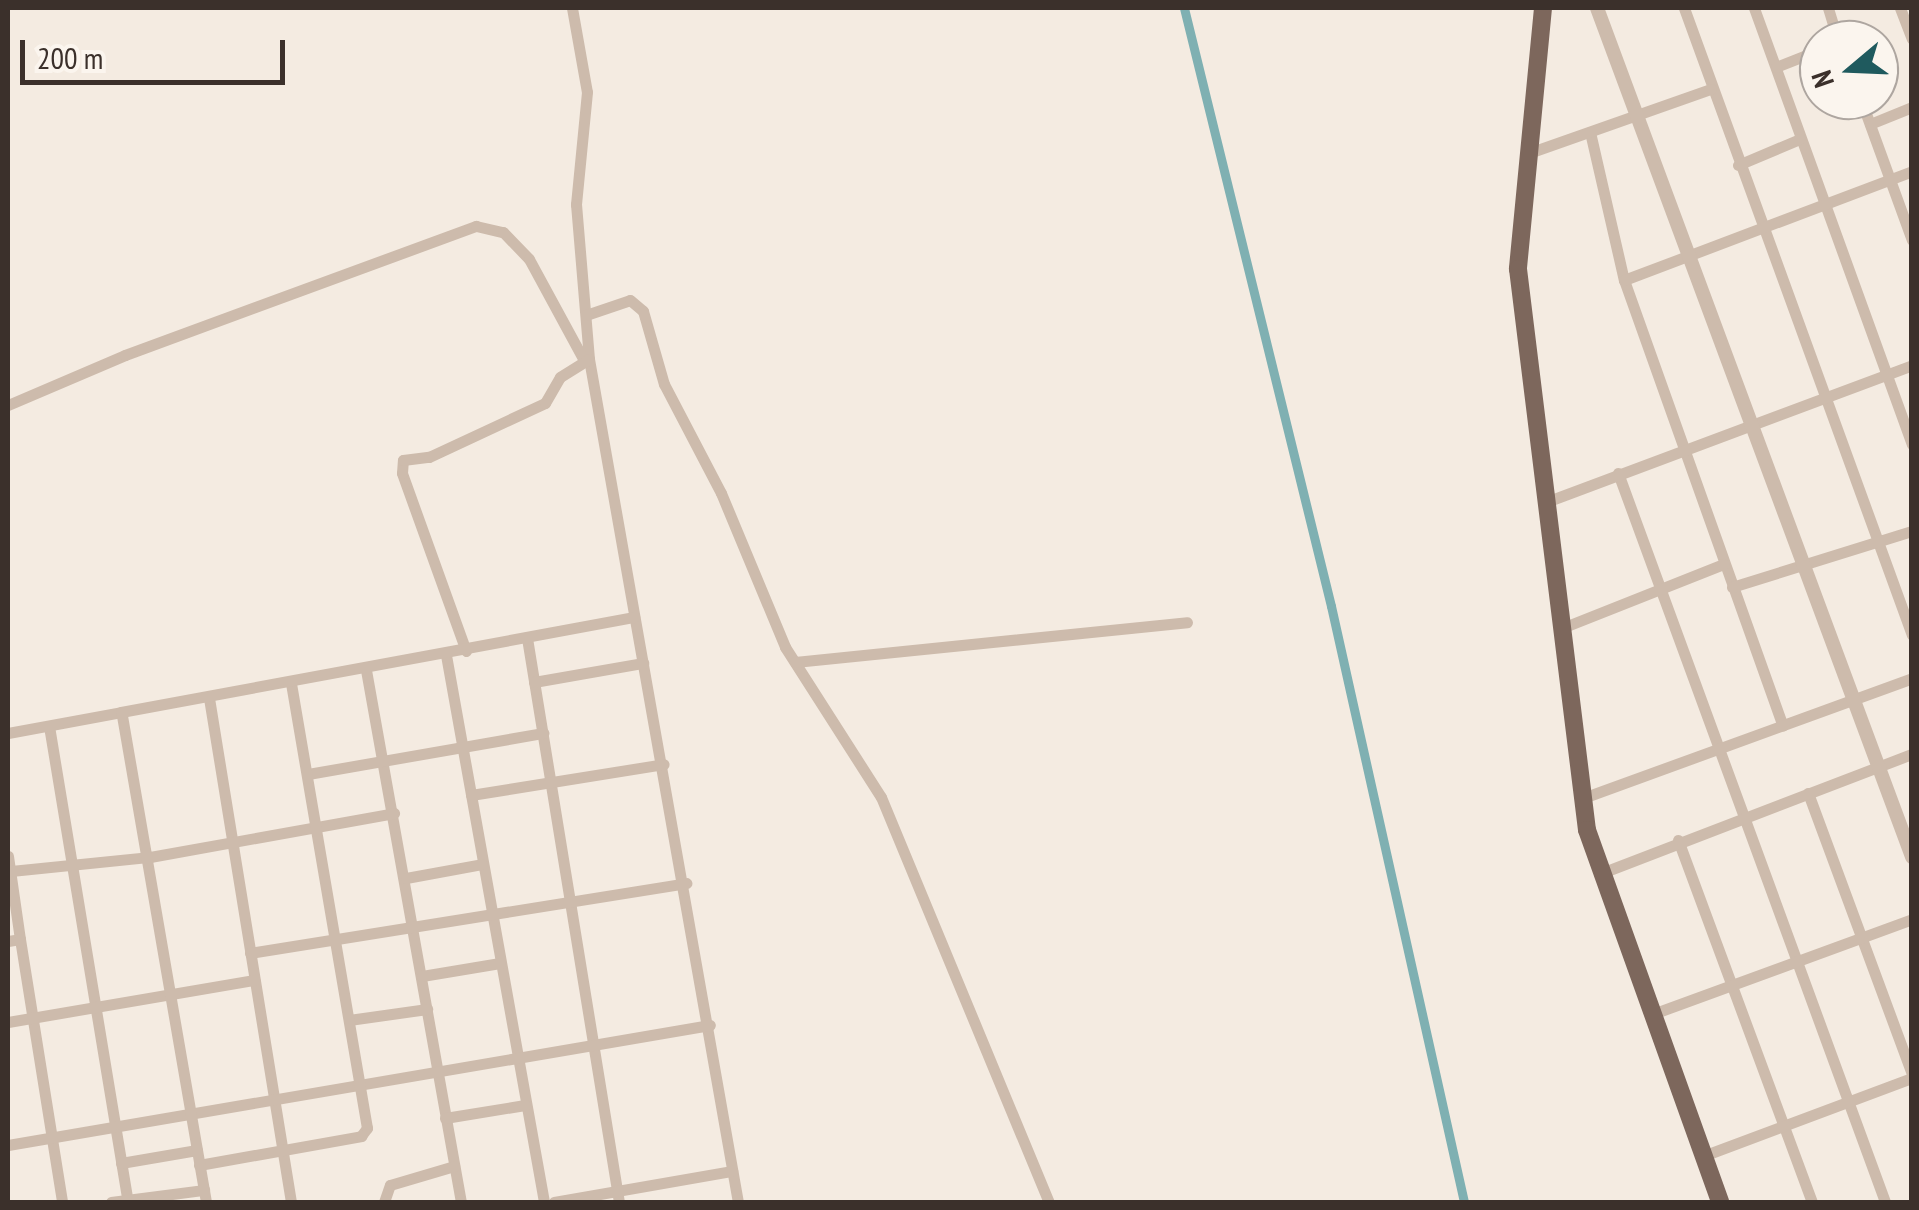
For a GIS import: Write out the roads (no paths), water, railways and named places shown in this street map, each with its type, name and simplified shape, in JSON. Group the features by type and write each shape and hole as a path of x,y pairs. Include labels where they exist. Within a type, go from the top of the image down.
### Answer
{"main road":[{"path":"1542,8 1524,154 1518,269 1583,798 1599,874 1720,1202"}],"street":[{"path":"572,8 587,92 576,178 587,361 686,883 738,1202"},
{"path":"1597,8 1912,857"},
{"path":"1684,8 1822,399 1912,634"},
{"path":"1754,8 1912,444"},
{"path":"1905,13 1912,39"},
{"path":"1776,66 1799,57"},
{"path":"1524,154 1710,89"},
{"path":"1870,124 1912,107"},
{"path":"1868,120 1912,240"},
{"path":"1590,132 1624,280 1783,726"},
{"path":"1738,165 1800,138"},
{"path":"1624,280 1912,170"},
{"path":"8,405 125,354 476,226 502,232 529,259 587,361"},
{"path":"586,315 630,300 639,304 664,384 795,662 881,797 1049,1202"},
{"path":"466,651 402,473 404,460 430,458 530,411 587,361"},
{"path":"1546,502 1912,365"},
{"path":"1618,473 1885,1202"},
{"path":"1732,587 1912,531"},
{"path":"1562,628 1724,564"},
{"path":"8,733 366,670 634,617"},
{"path":"795,662 1187,622"},
{"path":"527,638 618,1197"},
{"path":"446,655 544,1202"},
{"path":"534,682 643,663"},
{"path":"366,670 462,1202"},
{"path":"1583,798 1912,678"},
{"path":"199,1166 365,1133 360,1082 292,683"},
{"path":"209,698 290,1202"},
{"path":"111,1202 205,1196 150,857 121,712"},
{"path":"49,726 128,1201"},
{"path":"308,774 542,733"},
{"path":"1599,874 1678,840 1912,754"},
{"path":"471,795 664,764"},
{"path":"1703,1156 1912,1076 1808,793"},
{"path":"11,871 150,857 394,813"},
{"path":"1678,840 1812,1202"},
{"path":"8,856 14,940 34,1017 62,1202"},
{"path":"406,878 482,864"},
{"path":"250,953 686,883"},
{"path":"1650,1015 1912,920"},
{"path":"422,976 500,963"},
{"path":"8,1022 254,980"},
{"path":"349,1020 427,1009"},
{"path":"8,1144 271,1095 710,1025"},
{"path":"445,1118 526,1105"},
{"path":"121,1162 197,1150"},
{"path":"384,1202 390,1184 454,1166"},
{"path":"554,1202 618,1197 732,1172"}],"waterway":[{"path":"1184,8 1331,606 1464,1202"}]}
